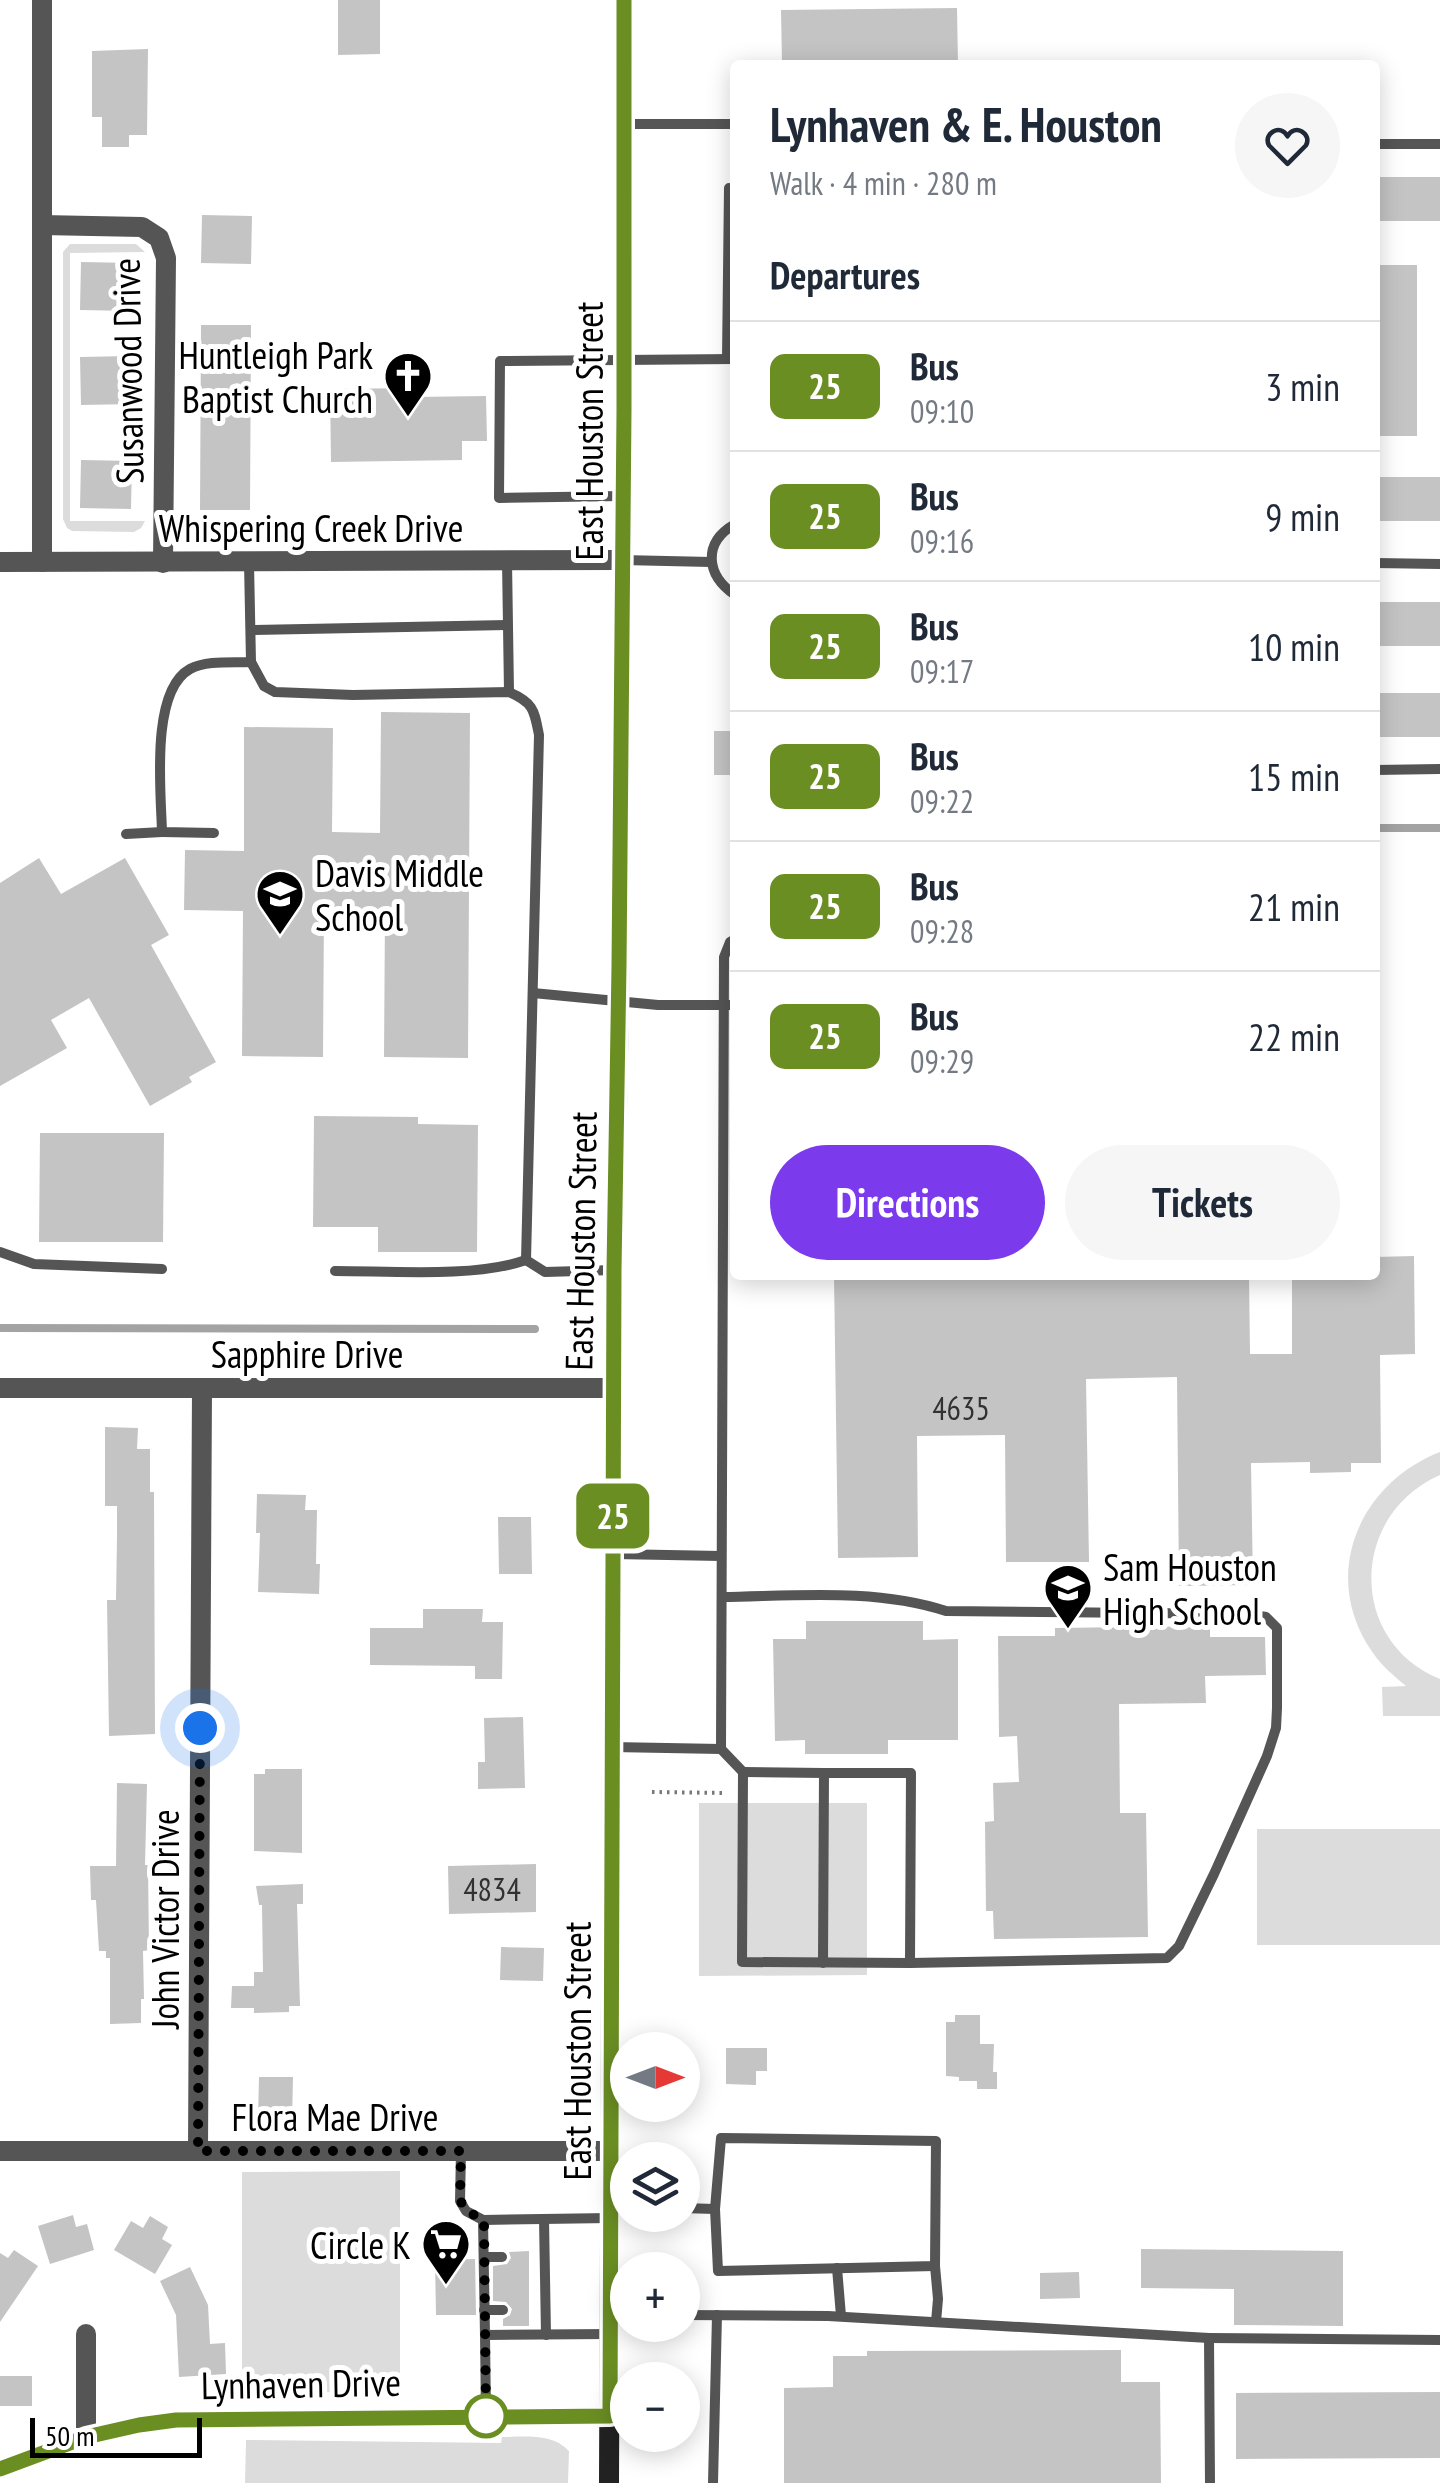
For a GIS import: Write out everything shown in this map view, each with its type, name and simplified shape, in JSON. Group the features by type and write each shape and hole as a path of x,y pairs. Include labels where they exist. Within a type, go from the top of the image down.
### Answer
{"main road":[{"name":"East Houston Street","path":"611,2142 624,0"},
{"name":"East Houston Street","path":"610,2452 610,2483"}],"street":[{"path":"42,0 42,562"},
{"name":"Susanwood Drive","path":"42,225 142,228 159,238 166,258 163,562"},
{"name":"Whispering Creek Drive","path":"0,562 622,560"},
{"name":"Sapphire Drive","path":"0,1388 614,1388"},
{"name":"John Victor Drive","path":"198,2151 202,1388"},
{"name":"Flora Mae Drive","path":"0,2151 610,2151"},
{"path":"86,2334 86,2437"},
{"name":"Lynhaven Drive","path":"0,2469 86,2437 176,2420 610,2416"}],"lane":[{"path":"624,124 730,124"},
{"path":"1380,144 1440,144"},
{"path":"729,188 730,274"},
{"path":"623,496 499,498 500,361 730,359"},
{"path":"730,527 718,539 711,562 714,574 730,591"},
{"path":"622,560 711,562"},
{"path":"507,561 509,692"},
{"path":"249,562 252,662 264,686 275,692 509,692 524,699 534,710 539,736 526,1260"},
{"path":"1380,563 1440,564"},
{"path":"252,630 507,625"},
{"path":"162,832 160,736 174,686 192,668 252,662"},
{"path":"1380,770 1440,770"},
{"path":"126,834 214,833"},
{"path":"722,1597 837,1596 913,1600 946,1610 1266,1617 1277,1628 1276,1728 1267,1756 1179,1946 1168,1958 742,1962 743,1772 721,1748 721,1556 730,1005 724,958 730,942"},
{"path":"532,993 658,1006 730,1005"},
{"path":"0,1252 34,1264 162,1269"},
{"path":"526,1260 545,1272 614,1270"},
{"path":"335,1271 483,1268 526,1260"},
{"path":"613,1554 721,1556"},
{"path":"612,1747 721,1748"},
{"path":"743,1772 911,1774 910,1963"},
{"path":"822,1962 824,1773"},
{"path":"934,2266 718,2271 715,2209 721,2138 936,2141 936,2322"},
{"path":"461,2151 460,2200 466,2211 484,2220 544,2220 610,2211"},
{"path":"700,2209 715,2209"},
{"path":"484,2220 486,2416"},
{"path":"544,2220 546,2334"},
{"path":"529,2256 545,2256"},
{"path":"484,2257 502,2257"},
{"path":"837,2268 841,2316"},
{"path":"484,2310 503,2310"},
{"path":"529,2310 545,2310"},
{"path":"700,2315 841,2316 1209,2338 1440,2340"},
{"path":"713,2483 717,2315"},
{"path":"484,2335 546,2334 610,2322"},
{"path":"1209,2338 1210,2483"}],"path":[{"path":"652,1792 728,1793"}],"shaded area":[{"path":"70,244 136,244 145,252 70,253 70,521 145,521 134,532 72,531 63,519 63,252"},
{"path":"1440,1452 1440,1475 1410,1493 1389,1518 1376,1547 1371,1577 1375,1608 1388,1637 1410,1661 1440,1679 1440,1716 1383,1716 1382,1687 1406,1686 1377,1658 1357,1624 1349,1594 1349,1564 1356,1536 1387,1486 1411,1467"},
{"path":"699,1803 867,1803 867,1975 699,1976"},
{"path":"1257,1829 1440,1829 1440,1945 1257,1945"},
{"path":"400,2171 400,2394 242,2390 242,2172"},
{"path":"502,2437 538,2437 562,2445 569,2451 568,2483 245,2483 246,2440 501,2443"}],"building":[{"path":"338,0 380,0 380,54 338,55"},
{"path":"957,8 958,60 782,60 781,10"},
{"path":"148,49 147,135 129,135 129,147 102,147 102,117 92,117 92,51"},
{"path":"1380,177 1440,177 1440,221 1380,221"},
{"path":"202,215 252,216 251,264 201,263"},
{"path":"81,262 133,263 132,311 80,310"},
{"path":"1380,265 1417,265 1417,436 1380,436"},
{"path":"201,325 251,325 250,510 200,510"},
{"path":"131,356 133,404 81,405 80,357"},
{"name":"Huntleigh Park Baptist Church","path":"414,388 414,397 486,396 487,441 462,441 462,460 331,462 330,389"},
{"path":"81,460 132,461 131,509 80,508"},
{"path":"1380,477 1440,477 1440,521 1380,521"},
{"path":"1380,602 1440,602 1440,646 1380,646"},
{"path":"1380,693 1440,693 1440,737 1380,737"},
{"path":"381,712 470,713 468,1058 384,1057 385,911 324,910 323,1057 242,1056 243,911 184,910 185,850 244,851 244,727 333,728 332,832 380,833"},
{"path":"714,731 730,731 730,775 714,775"},
{"path":"39,858 61,894 125,858 169,935 151,945 216,1062 189,1077 192,1082 150,1106 89,998 51,1020 67,1048 0,1086 0,883"},
{"path":"314,1116 418,1117 418,1124 478,1125 477,1252 378,1252 378,1227 313,1227"},
{"path":"40,1133 164,1133 163,1242 39,1242"},
{"path":"1414,1256 1415,1354 1380,1355 1381,1463 1351,1463 1351,1472 1310,1473 1310,1462 1251,1463 1253,1585 1179,1586 1177,1377 1086,1379 1089,1562 1006,1562 1005,1435 917,1436 918,1557 838,1558 834,1280 1249,1280 1250,1354 1292,1354 1292,1280 1380,1280 1380,1257"},
{"path":"105,1427 138,1428 137,1449 150,1449 150,1492 154,1492 155,1734 109,1736 107,1600 116,1600 117,1506 105,1506"},
{"path":"257,1494 306,1495 305,1510 317,1510 319,1594 258,1592"},
{"path":"498,1517 531,1517 532,1574 499,1574"},
{"path":"423,1609 483,1609 482,1622 503,1622 502,1679 475,1679 475,1666 370,1665 370,1628 423,1628"},
{"path":"806,1621 923,1621 923,1640 958,1639 958,1740 888,1740 888,1754 805,1754 805,1740 775,1741 773,1639 806,1639"},
{"path":"1210,1626 1210,1637 1265,1637 1266,1675 1205,1676 1206,1703 1119,1704 1120,1813 1146,1813 1148,1937 994,1939 993,1911 986,1911 985,1822 994,1821 993,1783 1019,1782 1017,1736 999,1737 998,1636 1055,1636 1055,1628"},
{"path":"523,1717 525,1788 478,1789 478,1762 485,1762 484,1718"},
{"path":"265,1769 302,1769 302,1853 254,1851 254,1774 265,1774"},
{"path":"117,1783 147,1784 149,1950 143,1951 141,2023 110,2024 110,1958 106,1958 106,1951 99,1951 96,1900 91,1900 90,1866 116,1866"},
{"path":"536,1864 536,1912 449,1914 448,1866"},
{"path":"303,1884 303,1904 297,1904 300,2006 289,2006 289,2012 254,2013 254,2008 231,2008 232,1986 254,1986 254,1972 263,1972 262,1905 256,1886"},
{"path":"501,1947 544,1948 543,1981 500,1980"},
{"path":"955,2015 980,2015 980,2044 994,2044 997,2089 977,2089 977,2081 946,2076 946,2022 955,2022"},
{"path":"726,2048 767,2048 767,2071 756,2071 756,2085 726,2084"},
{"path":"259,2077 293,2077 292,2120 258,2119"},
{"path":"73,2215 76,2227 87,2224 94,2250 50,2264 38,2226"},
{"path":"150,2216 168,2227 162,2239 172,2245 155,2274 114,2250 131,2221 143,2228"},
{"path":"1141,2249 1343,2251 1343,2326 1234,2325 1234,2289 1141,2288"},
{"path":"14,2250 38,2266 0,2322 0,2253 8,2258"},
{"path":"529,2251 529,2326 503,2326 503,2319 512,2309 506,2302 493,2301 493,2266 507,2264 509,2252"},
{"path":"475,2259 476,2315 436,2315 435,2260"},
{"path":"190,2267 208,2305 210,2344 225,2343 226,2374 179,2377 176,2315 160,2281"},
{"path":"1079,2272 1080,2298 1040,2299 1040,2273"},
{"path":"1121,2350 1121,2382 1160,2382 1161,2483 784,2483 784,2388 833,2387 833,2356 867,2356 867,2351"},
{"path":"0,2376 32,2376 32,2406 0,2406"},
{"path":"1440,2392 1440,2458 1236,2459 1236,2393"}],"waterway":[{"path":"1380,828 1440,828"},
{"path":"0,1328 535,1329"}],"bus line":[{"name":"25","path":"0,2469 86,2437 176,2420 610,2416 624,0"}],"place":[{"name":"Huntleigh Park Baptist Church","path":"408,418"},
{"name":"Davis Middle School","path":"280,936"},
{"name":"Sam Houston High School","path":"1068,1630"},
{"name":"Circle K","path":"446,2286"}],"route":[{"path":"200,1728 198,2151 461,2151 460,2200 466,2211 484,2220 486,2416"}]}
